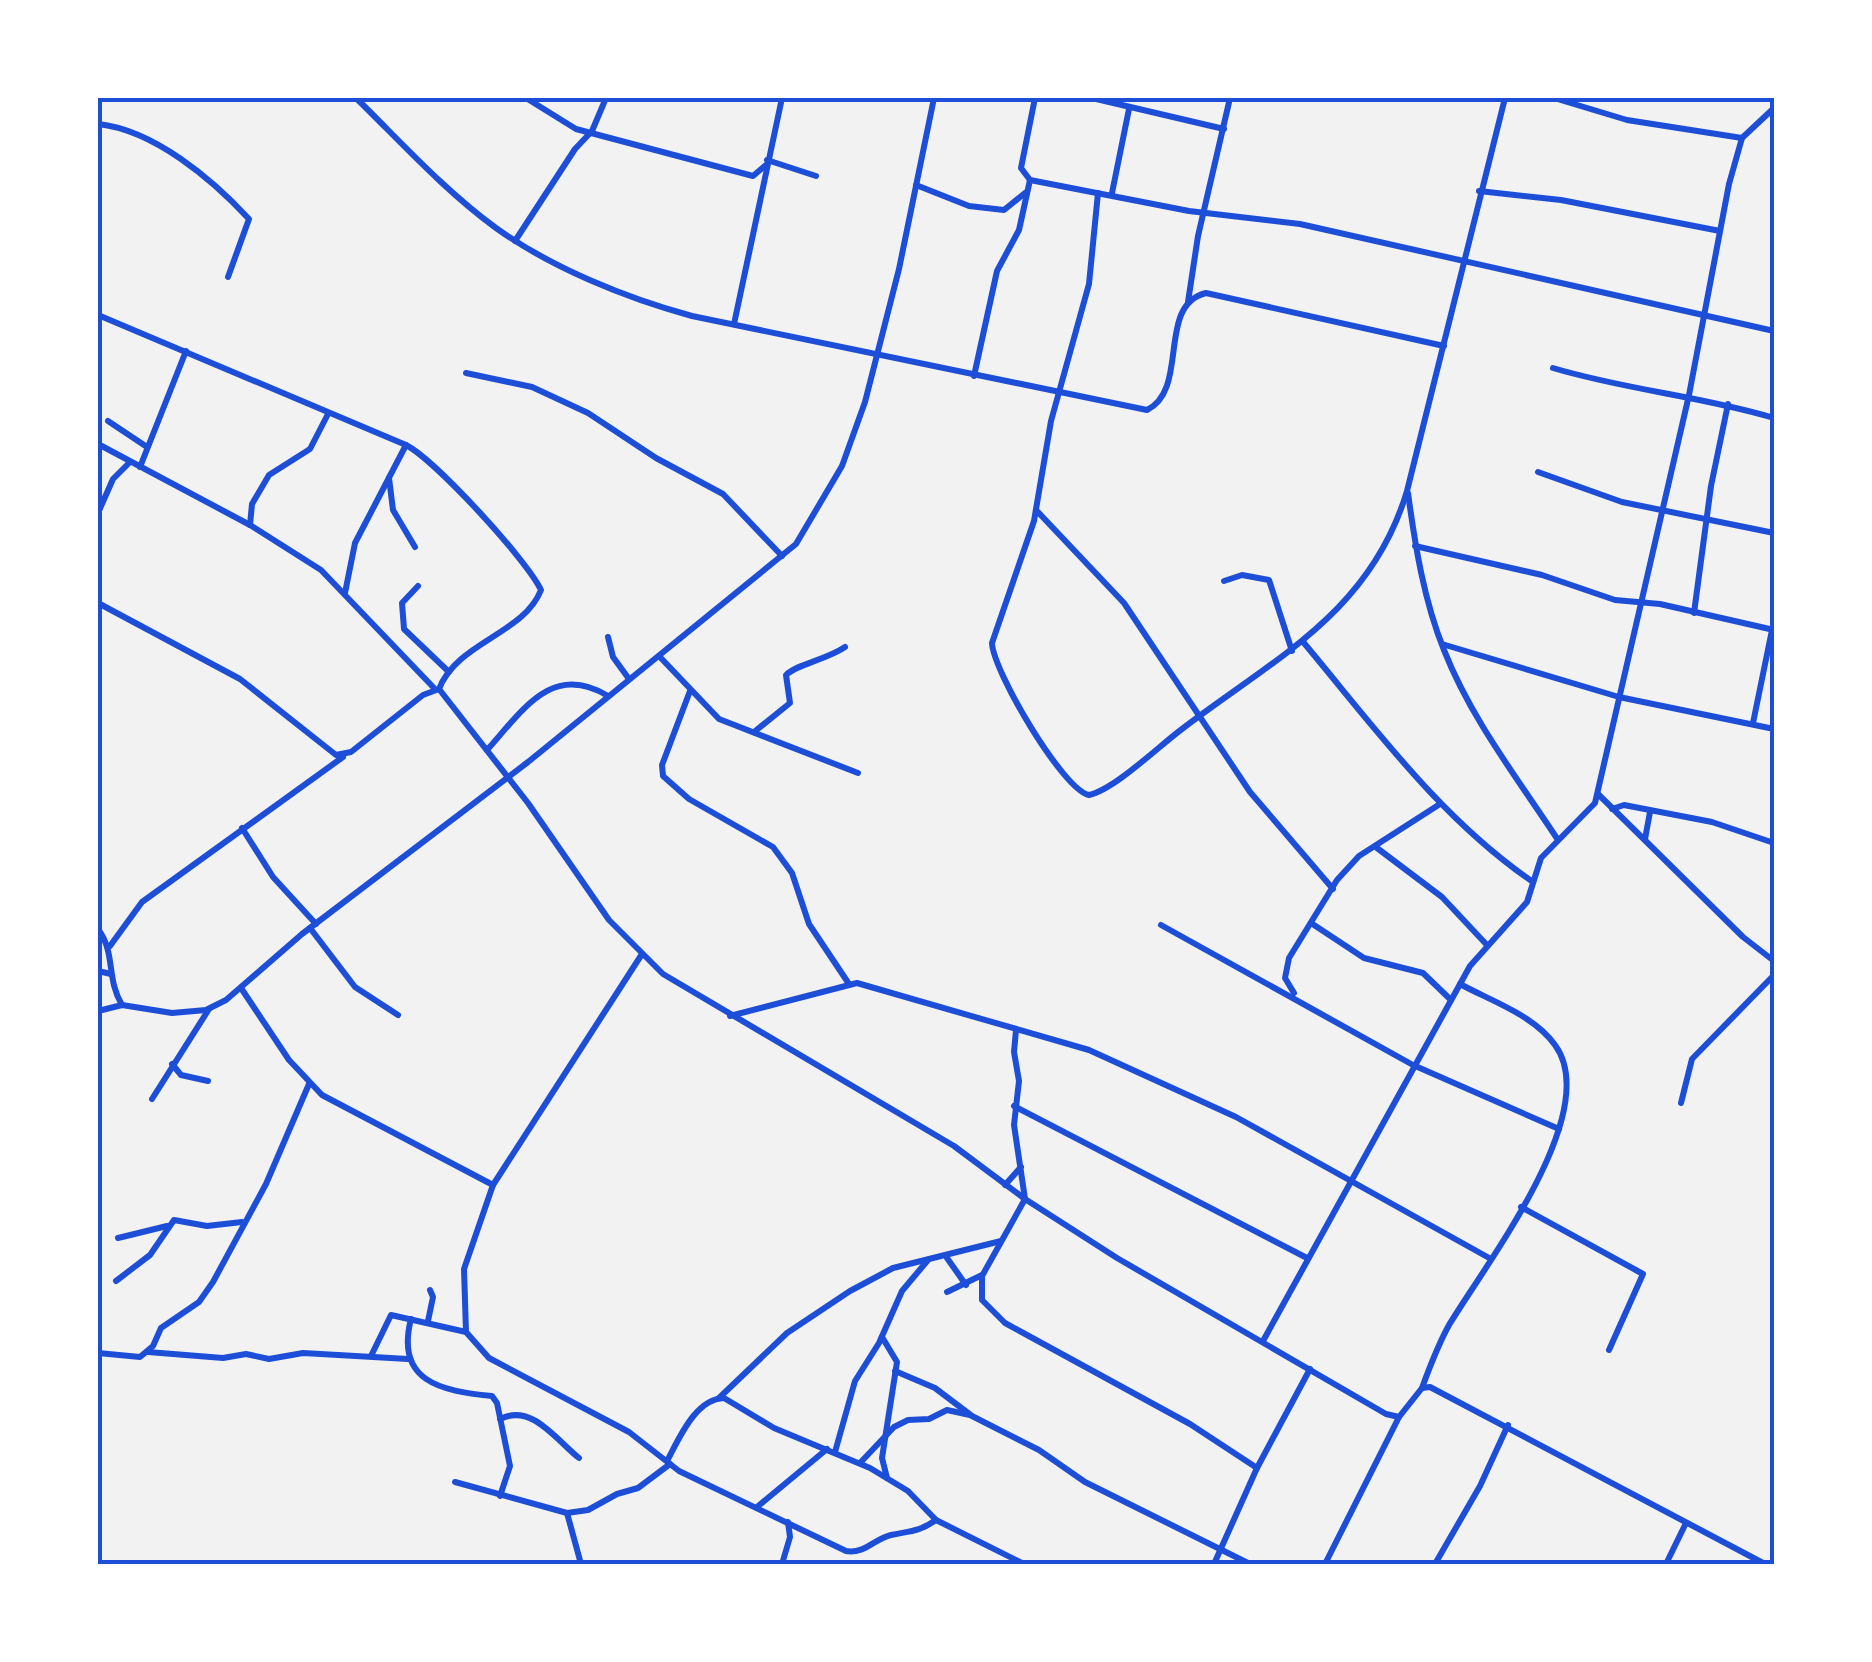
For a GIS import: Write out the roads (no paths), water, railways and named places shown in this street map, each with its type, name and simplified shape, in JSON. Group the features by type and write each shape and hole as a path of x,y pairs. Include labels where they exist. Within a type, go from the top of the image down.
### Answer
{"street":[{"path":"356,98 431,172 515,241 631,296 734,324 1147,410 1165,394 1230,98"},
{"path":"526,98 569,126 753,176 763,188"},
{"path":"515,241 569,158 592,131 606,98"},
{"path":"734,324 782,98"},
{"path":"152,1099 210,1008 241,988 313,926 508,777 782,556 804,534 842,466 865,402 934,98"},
{"path":"1035,98 1021,168 1030,180 1204,212 1300,224 1774,331"},
{"path":"1092,98 1224,128"},
{"path":"1098,193 1090,284 1058,392 1036,509 993,638 993,656 1071,786 1084,794 1096,794 1304,643 1364,580 1388,544 1407,491 1505,98"},
{"path":"1554,98 1627,120 1742,138"},
{"path":"1112,193 1129,108"},
{"path":"1263,1341 1460,984 1486,944 1524,906 1538,864 1591,811 1689,395 1702,316 1742,138 1774,108"},
{"path":"98,124 133,132 218,186 249,220 228,277"},
{"path":"753,176 767,163"},
{"path":"767,163 816,176"},
{"path":"974,376 997,271 1020,227 1030,180"},
{"path":"916,185 968,205 1004,210 1026,192"},
{"path":"1479,191 1560,200 1720,231"},
{"path":"1188,302 1206,293 1222,295 1444,346"},
{"path":"98,315 406,444 450,481 540,590 531,605 448,672 436,688 142,902 110,946"},
{"path":"140,467 186,352"},
{"path":"1553,368 1621,388 1689,395 1774,418"},
{"path":"466,373 523,384 588,413 656,458 724,494 782,556"},
{"path":"1694,613 1706,516 1728,404"},
{"path":"250,525 252,504 269,475 310,449 328,414"},
{"path":"108,420 147,447"},
{"path":"98,444 250,525 321,570 436,688 508,777 609,920 690,994 954,1146 1025,1200 1310,1370 1399,1417"},
{"path":"345,593 350,556 406,444"},
{"path":"98,513 114,479 130,462"},
{"path":"1538,472 1598,496 1774,532"},
{"path":"389,476 393,510 415,546"},
{"path":"1407,491 1415,546 1441,644 1462,690 1558,840"},
{"path":"1036,509 1124,602 1250,792 1333,889"},
{"path":"1415,546 1542,575 1615,600 1642,602 1773,630 1753,723"},
{"path":"1224,580 1242,576 1269,580 1292,651"},
{"path":"418,586 402,603 404,629 448,672"},
{"path":"98,603 240,679 328,750 343,756"},
{"path":"608,637 614,658 630,679"},
{"path":"1304,643 1440,804 1533,882"},
{"path":"1441,644 1620,697 1774,729"},
{"path":"753,732 790,702 790,670 817,664 845,647"},
{"path":"659,656 714,716 858,773"},
{"path":"486,750 528,706 556,685 586,684 608,696"},
{"path":"690,691 662,765 663,776 689,799 774,847 792,873 809,924 849,984"},
{"path":"1598,794 1743,938 1774,961"},
{"path":"1296,997 1285,970 1333,889 1356,859 1440,804"},
{"path":"1612,808 1624,805 1718,824 1774,843"},
{"path":"1644,839 1650,812"},
{"path":"242,828 273,877 355,986 398,1014"},
{"path":"1376,848 1442,897 1486,944"},
{"path":"1311,923 1364,958 1424,973 1451,1000"},
{"path":"1161,925 1413,1065 1560,1130"},
{"path":"98,928 110,946 111,974 122,1005"},
{"path":"466,1332 464,1269 493,1185 642,954"},
{"path":"98,971 111,974"},
{"path":"1681,1103 1692,1058 1774,976"},
{"path":"730,1016 849,984 1114,1059 1352,1180 1491,1260"},
{"path":"1325,1564 1399,1417 1422,1388 1448,1328 1521,1207 1560,1130 1568,1082 1557,1047 1532,1023 1460,984"},
{"path":"241,988 309,1084 322,1095 493,1185"},
{"path":"98,1011 122,1005 172,1013 210,1008"},
{"path":"1016,1029 1014,1052 1019,1081 1014,1106 1025,1200 983,1274 982,1300 1004,1323 1190,1424 1257,1468"},
{"path":"172,1064 181,1075 208,1081"},
{"path":"148,1352 161,1328 199,1302 266,1184 309,1084"},
{"path":"1014,1106 1307,1258"},
{"path":"1005,1185 1022,1164"},
{"path":"1521,1207 1643,1274 1638,1295 1609,1350"},
{"path":"116,1281 150,1255 167,1226 179,1219 207,1226 244,1222"},
{"path":"118,1238 151,1226 167,1226"},
{"path":"455,1482 568,1514 588,1510 638,1488 668,1462 688,1424 705,1405 719,1398 787,1333 893,1268 946,1257 960,1247 977,1249 1002,1240"},
{"path":"946,1257 966,1285"},
{"path":"757,1507 831,1451 855,1381 882,1336 900,1294 929,1259"},
{"path":"946,1292 983,1274"},
{"path":"428,1322 433,1297 430,1290"},
{"path":"370,1357 389,1317 466,1332 489,1358 628,1432 668,1462 852,1552 890,1536 916,1534 936,1520"},
{"path":"408,1360 411,1319"},
{"path":"882,1336 897,1362 882,1462 887,1478"},
{"path":"98,1353 223,1358 246,1354 262,1359 303,1353 408,1360 428,1379 450,1390 492,1396 510,1466 500,1496"},
{"path":"1214,1564 1257,1468 1310,1370"},
{"path":"896,1371 935,1388 972,1416 1038,1450 1085,1482 1250,1564"},
{"path":"1422,1388 1430,1387 1508,1425 1765,1564"},
{"path":"719,1398 774,1428 860,1463 908,1491 936,1520 1024,1564"},
{"path":"860,1463 908,1420 929,1419 943,1411 972,1416"},
{"path":"500,1419 516,1413 528,1416 580,1458"},
{"path":"1435,1564 1490,1467 1508,1425"},
{"path":"568,1514 581,1564"},
{"path":"782,1564 790,1537 788,1522"},
{"path":"1666,1564 1686,1524"}]}
